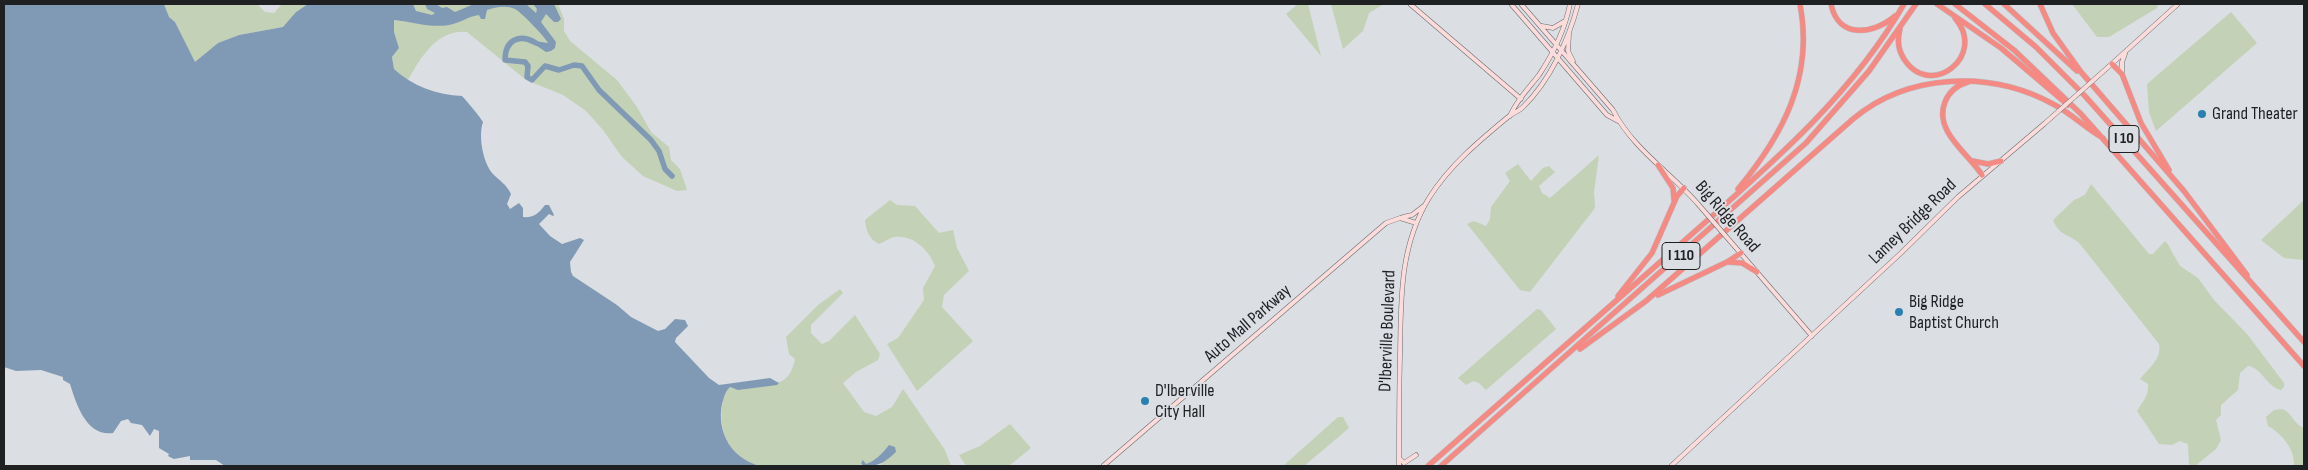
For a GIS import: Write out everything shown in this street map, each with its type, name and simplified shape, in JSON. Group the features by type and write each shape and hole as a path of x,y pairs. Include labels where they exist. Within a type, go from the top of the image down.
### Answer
{"highway":[{"path":"1727,203 1771,148 1791,107 1798,84 1803,43 1800,4"},
{"path":"1831,4 1840,22 1849,28 1859,31 1878,28 1899,12"},
{"name":"I 110","path":"1428,466 1727,203 1821,114 1868,57 1904,4"},
{"path":"1916,4 1901,26 1899,46 1910,67 1926,75 1937,75 1949,71 1963,53 1965,36 1962,25 1939,5"},
{"name":"I 10","path":"1955,4 2014,50 2081,114 2304,366"},
{"name":"I 10","path":"1985,4 2036,47 2085,96 2304,342"},
{"path":"2004,4 2056,50 2097,91"},
{"path":"2040,4 2053,33 2097,91 2184,191 2244,269 2252,284"},
{"path":"1939,5 2001,48 2068,106 2081,114"},
{"name":"I 110","path":"1441,466 1806,143 1865,76 1901,26"},
{"path":"2112,64 2122,74 2147,134 2184,191"},
{"path":"1562,360 1646,301 1863,110 1884,97 1908,89 1941,82 1970,80 1998,84 2039,97 2065,111 2103,138"},
{"path":"1970,80 1950,93 1945,102 1942,116 1946,130 1982,175"},
{"path":"1971,160 1983,164 2001,161"},
{"path":"1658,165 1673,188 1674,202"},
{"path":"1608,308 1652,253 1674,202 1684,188"},
{"path":"1646,301 1727,262 1741,253"},
{"path":"1727,262 1742,263 1757,272"}],"main road":[{"path":"1410,4 1521,99"},
{"name":"Big Ridge Road","path":"1511,4 1607,115 1618,121"},
{"name":"Big Ridge Road","path":"1521,4 1613,110 1618,121 1658,165 1684,188 1812,336"},
{"name":"D'Iberville Boulevard","path":"1510,116 1552,52 1566,20 1570,4"},
{"name":"D'Iberville Boulevard","path":"1399,466 1401,296 1407,251 1416,224 1426,203 1448,172 1528,101 1557,58 1578,4"},
{"name":"Lamey Bridge Road","path":"1672,466 1982,175 2044,124 2178,4"},
{"path":"1540,26 1553,28 1566,20"},
{"path":"1570,26 1568,52 1579,72"},
{"path":"2122,74 2122,62 2126,51"},
{"path":"1550,70 1554,66 1566,68"},
{"name":"Auto Mall Parkway","path":"1103,466 1386,223 1412,215 1426,203"},
{"path":"1400,218 1416,224"},
{"path":"1399,458 1404,463 1416,456"}],"green space":[{"path":"164,4 257,4 265,12 274,13 282,4 308,4 296,12 284,27 239,35 218,43 195,63 175,22 169,17"},
{"path":"413,4 558,4 564,19 564,31 570,41 617,80 637,107 651,132 669,147 671,160 680,169 687,190 677,191 643,176 622,157 603,130 586,111 563,95 526,80 467,32 456,32 438,40 424,55 407,82 394,69 392,57 399,48 394,32 394,20 431,25 416,11"},
{"path":"1298,4 1308,4 1321,56 1286,14"},
{"path":"1331,4 1384,4 1369,13 1363,31 1343,49"},
{"path":"2072,4 2158,5 2157,8 2109,37 2097,37"},
{"path":"2231,12 2257,43 2156,131 2149,112 2147,84"},
{"path":"1599,155 1594,192 1595,208 1530,292 1520,290 1467,224 1474,221 1486,226 1490,219 1491,207 1510,181 1505,173 1518,164 1531,181 1543,168 1549,166 1555,172 1539,186 1542,193 1550,198"},
{"path":"2091,184 2149,254 2153,254 2165,241 2167,243 2180,266 2198,278 2214,300 2247,334 2284,383 2284,387 2281,390 2276,388 2253,367 2248,366 2240,373 2238,390 2221,405 2221,415 2216,420 2221,440 2216,449 2195,466 2189,465 2188,444 2180,441 2172,445 2159,444 2137,411 2148,392 2148,384 2140,379 2157,359 2159,344 2080,244 2062,232 2053,220 2074,200 2085,195"},
{"path":"890,200 897,205 915,206 939,233 953,230 957,248 969,271 944,295 942,307 973,341 917,391 887,344 898,338 924,300 923,288 935,266 929,254 919,244 908,238 894,237 879,244 870,237 865,220"},
{"path":"2304,200 2304,260 2284,258 2261,240"},
{"path":"840,289 843,293 811,325 811,333 822,344 829,341 855,315 880,354 878,360 856,372 843,383 864,412 876,416 892,407 903,389 945,450 951,466 879,466 896,452 882,455 866,464 863,460 861,463 863,466 761,466 749,462 731,447 725,436 721,413 727,389 730,387 751,388 777,383 786,378 793,367 795,359 789,354 786,337 818,305"},
{"path":"1537,309 1541,310 1556,329 1486,390 1479,383 1473,381 1466,385 1458,378"},
{"path":"2282,409 2297,424 2304,428 2304,466 2294,466 2294,460 2287,443 2268,426 2266,417 2274,410"},
{"path":"1338,417 1343,417 1349,428 1304,466 1283,466"},
{"path":"1010,424 1031,448 1009,466 966,466 959,455 980,446"}],"water":[{"path":"4,4 164,4 169,17 175,22 195,62 218,43 239,35 283,27 296,12 308,4 413,4 416,11 432,15 435,13 427,9 425,4 436,4 442,8 447,7 455,12 474,4 526,4 536,13 537,9 533,4 554,4 561,19 558,22 554,22 546,14 541,22 556,42 555,48 546,52 528,40 548,43 546,40 522,14 508,7 487,10 485,19 481,19 479,15 442,26 394,20 394,32 399,48 392,57 394,69 417,85 434,92 462,96 467,101 483,122 481,142 484,156 489,169 511,194 507,204 510,209 519,203 523,208 523,217 530,217 545,205 549,205 554,215 549,214 539,224 550,236 562,244 580,238 584,240 570,262 573,276 617,305 631,317 658,331 665,329 675,319 685,320 688,326 676,338 675,342 709,378 719,385 770,378 779,383 777,385 738,390 730,387 722,404 722,425 724,435 729,444 742,458 761,466 225,466 216,460 190,460 190,456 174,459 159,448 159,431 154,429 150,436 142,425 131,423 128,419 121,421 113,433 104,433 96,430 89,424 79,409 70,384 63,380 63,377 41,370 16,371 4,367"},
{"path":"889,445 895,447 896,452 888,459 878,464 863,466 861,463 863,460 866,464 873,461"}],"waterway":[{"path":"536,43 524,39 514,40 507,48 505,60 525,62 528,66 527,77 532,80 545,66 559,70 574,65 582,66 599,90 651,140 659,151 665,169 672,176"}],"place":[{"name":"Grand Theater","path":"2202,114"},
{"name":"Big Ridge Baptist Church","path":"1899,312"},
{"name":"D'Iberville City Hall","path":"1145,401"}]}
